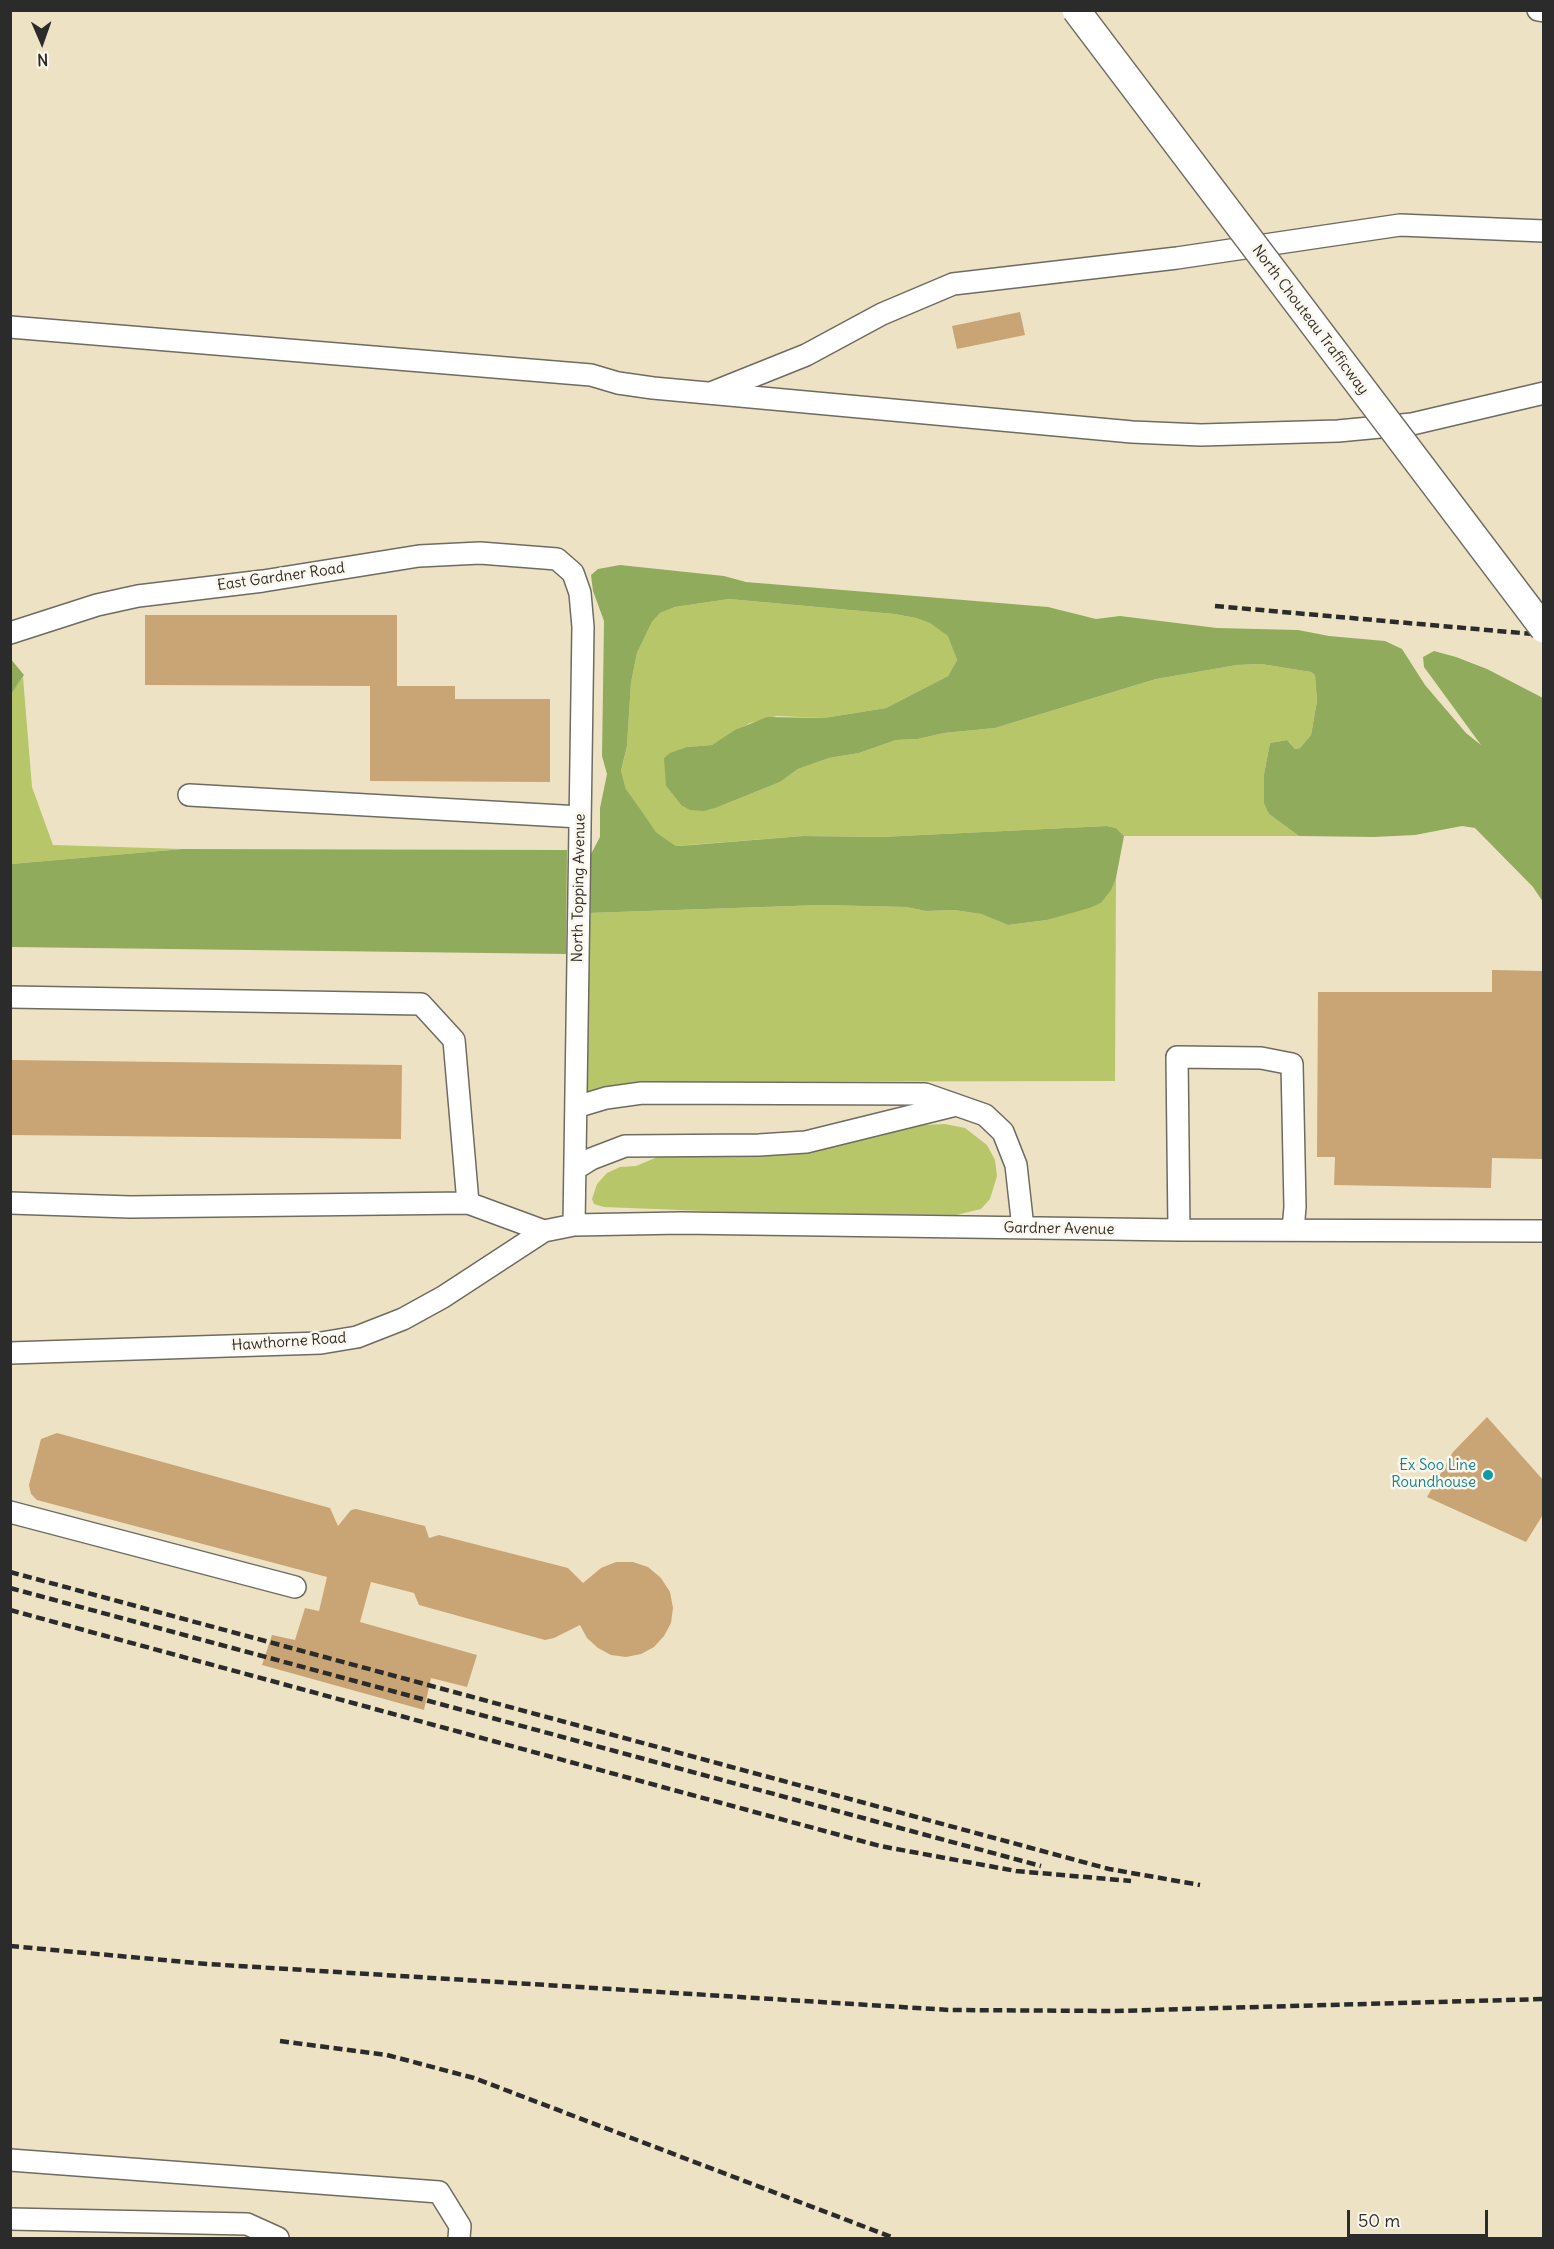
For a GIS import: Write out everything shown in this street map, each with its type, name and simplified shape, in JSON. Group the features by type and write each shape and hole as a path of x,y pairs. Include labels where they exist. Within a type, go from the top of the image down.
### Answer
{"main road":[{"name":"North Chouteau Trafficway","path":"1076,10 1544,629"}],"street":[{"path":"1538,10 1544,11"},
{"path":"709,393 806,355 882,314 953,284 1177,258 1400,225 1544,231"},
{"path":"10,327 591,375 618,383 709,393 1084,429 1223,435 1290,435 1412,424 1544,393"},
{"name":"East Gardner Road","path":"10,633 98,605 138,596 263,581 419,556 480,554 557,559"},
{"name":"North Topping Avenue","path":"557,559 573,573 580,593 583,627 574,1225"},
{"path":"189,795 580,817"},
{"path":"10,997 421,1004 454,1040 468,1203"},
{"path":"1179,1230 1177,1057 1261,1058 1293,1064 1295,1207 1293,1230"},
{"path":"576,1107 606,1098 642,1093 925,1094 985,1115 1009,1142 1016,1165 1023,1228"},
{"path":"575,1169 600,1154 625,1146 759,1145 806,1142 956,1105"},
{"path":"10,1203 130,1207 468,1203 544,1231"},
{"name":"Gardner Avenue","path":"574,1225 670,1223 1179,1230 1544,1231"},
{"name":"Hawthorne Road","path":"11,1353 321,1342 357,1337 403,1319 443,1297 544,1231 574,1225"},
{"path":"10,1512 295,1587"},
{"path":"10,2160 439,2192 460,2226 459,2238"},
{"path":"10,2219 248,2231 278,2238"}],"green space":[{"path":"620,565 724,576 746,582 1048,607 1096,619 1120,616 1217,628 1298,630 1329,636 1385,641 1402,649 1425,685 1466,733 1481,745 1424,667 1423,657 1434,651 1456,657 1487,669 1543,698 1543,902 1533,887 1475,828 1462,826 1415,835 1374,837 1299,836 1269,814 1264,803 1264,774 1270,743 1287,740 1295,749 1300,748 1311,735 1317,701 1315,675 1311,672 1261,664 1237,665 1156,679 995,728 896,740 859,753 829,758 798,769 780,782 718,807 704,811 690,810 681,805 666,786 664,758 670,753 687,747 712,745 735,730 767,717 824,718 886,708 948,676 957,660 948,636 930,623 916,618 729,599 675,607 660,613 652,622 637,653 631,683 627,746 621,771 626,789 656,832 676,846 803,836 881,837 1107,826 1116,828 1124,836 1116,878 1111,890 1101,903 1089,908 1047,920 1008,925 981,914 954,910 926,911 906,907 822,905 588,913 591,854 600,837 600,808 607,774 602,756 604,621 593,591 591,575 598,569"},
{"path":"729,599 916,618 931,623 949,636 957,660 948,676 886,708 824,718 777,716 750,723 712,745 687,747 666,786 681,805 718,807 780,782 798,769 829,758 859,753 896,740 995,728 1156,679 1237,665 1261,664 1311,672 1315,675 1317,701 1311,735 1300,748 1295,749 1287,740 1270,743 1264,774 1269,814 1299,836 1124,836 1116,828 1107,826 881,837 803,836 676,846 656,832 639,810 626,789 621,772 627,746 631,683 637,653 652,622 660,613 675,607"},
{"path":"10,658 24,675 11,694 10,694"},
{"path":"23,677 32,787 53,845 183,849 11,864 10,694"},
{"path":"183,849 567,850 566,954 11,947 11,864"},
{"path":"1116,878 1115,1081 637,1082 585,1092 588,913 822,905 906,907 926,911 954,910 981,914 1008,925 1047,920 1101,903"},
{"path":"945,1124 965,1128 987,1145 995,1160 997,1176 990,1199 981,1209 956,1215 755,1213 604,1207 594,1204 592,1199 597,1184 607,1173 620,1167 636,1166 660,1156 792,1154 921,1125"}],"building":[{"path":"1020,312 1025,335 957,349 952,326"},
{"path":"145,615 397,615 397,686 455,686 455,699 550,699 550,782 370,781 370,686 145,685"},
{"path":"1492,970 1543,971 1544,1159 1492,1158 1491,1188 1334,1185 1335,1157 1317,1157 1318,992 1492,992"},
{"path":"10,1060 402,1065 401,1139 10,1135"},
{"name":"Ex Soo Line Roundhouse","path":"1487,1417 1544,1481 1544,1513 1526,1542 1427,1497 1453,1452"},
{"path":"57,1433 330,1508 338,1526 351,1510 356,1509 425,1526 429,1538 439,1535 568,1568 583,1583 601,1568 616,1562 633,1562 648,1567 661,1578 670,1592 673,1608 671,1623 664,1636 654,1647 641,1654 626,1657 611,1655 598,1648 587,1638 580,1625 545,1640 419,1605 414,1593 371,1582 360,1622 477,1655 467,1687 431,1678 424,1710 262,1665 272,1635 295,1640 305,1608 319,1611 327,1577 37,1500 31,1494 29,1485 41,1439"}],"railway":[{"path":"1215,606 1544,635"},
{"path":"10,1572 1109,1869 1200,1885"},
{"path":"10,1588 1041,1866"},
{"path":"10,1610 880,1846 1016,1871 1131,1881"},
{"path":"10,1946 207,1964 950,2010 1115,2011 1544,1999"},
{"path":"280,2041 387,2055 474,2078 894,2238"}],"place":[{"name":"Ex Soo Line Roundhouse","path":"1488,1475"}]}
